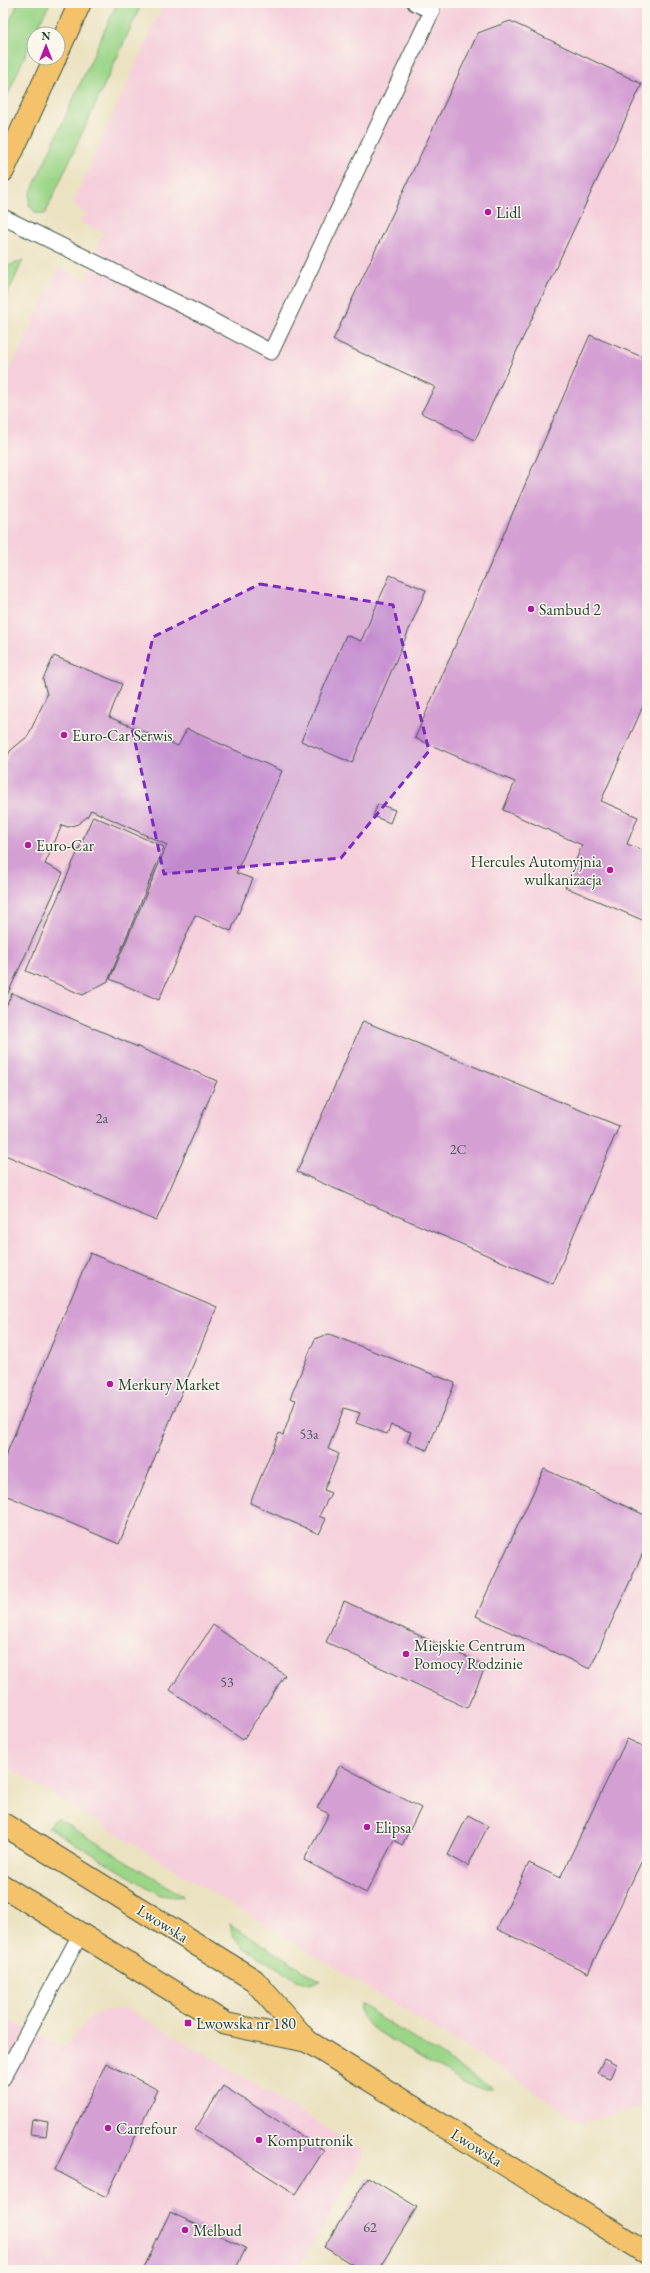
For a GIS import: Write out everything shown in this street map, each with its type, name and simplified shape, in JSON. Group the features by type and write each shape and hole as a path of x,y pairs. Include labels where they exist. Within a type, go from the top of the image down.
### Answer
{"highway":[{"path":"66,34 80,3"},
{"path":"3,171 51,66"},
{"name":"Lwowska","path":"3,1824 254,1980 307,2041 647,2252"},
{"name":"Lwowska","path":"3,1886 226,2024 307,2041"}],"lane":[{"path":"3,217 200,314 271,352 432,11 415,3"},
{"path":"3,2078 81,1933"}],"highlighted area":[{"path":"260,584 393,605 429,751 341,858 164,874 132,728 153,637"}],"shaded area":[{"path":"164,3 625,3 647,13 647,2106 580,2123 520,2081 3,1764 3,385 59,267 85,281 103,232 80,222 85,213 73,203"},
{"path":"126,2008 216,2060 365,2152 298,2270 3,2270 3,2017 65,2048 86,2021 104,2011"}],"green space":[{"path":"18,3 50,3 38,26 26,26 26,53 3,106 3,35"},
{"path":"117,3 142,3 45,214 36,213 29,205 30,194"},
{"path":"23,260 3,304 3,268"},
{"path":"58,1819 183,1896 175,1897 160,1895 48,1827 52,1821"},
{"path":"230,1924 321,1981 309,1984 297,1980 243,1947 233,1936"},
{"path":"360,2004 493,2089 479,2089 467,2085 372,2028 361,2015"}],"building":[{"name":"Lidl","path":"510,21 642,84 475,440 421,413 435,387 333,340 478,33"},
{"name":"Sambud 2","path":"590,335 647,359 647,706 644,704 601,801 638,817 627,844 647,852 647,922 565,887 582,845 503,810 515,782 415,738"},
{"path":"390,575 426,590 352,763 301,741 346,635 361,641"},
{"path":"54,656 122,684 109,717 178,746 187,729 282,771 236,873 253,879 231,931 195,915 159,1000 110,979 167,845 91,810 87,817 78,824 68,827 62,825 45,864 63,873 3,1004 3,768 10,751 28,736 47,695 43,679"},
{"path":"378,804 395,810 390,823 373,816"},
{"path":"93,816 164,847 108,981 83,995 26,971"},
{"path":"12,993 217,1081 156,1221 3,1154 3,1013"},
{"path":"363,1021 619,1126 553,1284 297,1172"},
{"name":"Merkury Market","path":"90,1253 217,1307 119,1544 3,1494 3,1462"},
{"path":"329,1334 455,1383 427,1450 407,1442 411,1432 391,1425 387,1434 356,1423 360,1413 344,1408 328,1449 339,1454 324,1490 331,1493 319,1516 326,1519 319,1534 250,1503 279,1433 283,1435 296,1400 290,1398 315,1339"},
{"path":"544,1469 647,1516 647,1544 590,1669 476,1616"},
{"name":"Miejskie Centrum Pomocy Rodzinie","path":"344,1601 486,1666 467,1708 326,1642"},
{"path":"213,1625 285,1675 243,1740 170,1690"},
{"path":"627,1739 647,1748 647,1850 588,1973 497,1929 529,1863 560,1878"},
{"name":"Elipsa","path":"340,1765 421,1808 402,1845 394,1840 366,1893 304,1860 329,1814 317,1808"},
{"path":"468,1815 488,1826 468,1866 448,1855"},
{"path":"604,2059 616,2065 610,2078 597,2073"},
{"path":"106,2063 158,2090 106,2197 55,2170"},
{"name":"Komputronik","path":"223,2086 324,2150 296,2194 195,2130"},
{"path":"32,2119 48,2122 46,2136 30,2134"},
{"path":"368,2177 417,2207 378,2270 361,2270 324,2247"},
{"name":"Melbud","path":"170,2212 246,2248 235,2270 143,2270"}],"place":[{"name":"Lidl","path":"488,212"},
{"name":"Sambud 2","path":"531,609"},
{"name":"Euro-Car Serwis","path":"64,735"},
{"name":"Euro-Car","path":"28,845"},
{"name":"Hercules Automyjnia wulkanizacja","path":"610,870"},
{"name":"Merkury Market","path":"110,1384"},
{"name":"Miejskie Centrum Pomocy Rodzinie","path":"406,1654"},
{"name":"Elipsa","path":"367,1827"},
{"name":"Lwowska nr 180","path":"188,2023"},
{"name":"Carrefour","path":"108,2128"},
{"name":"Komputronik","path":"259,2140"},
{"name":"Melbud","path":"185,2230"}]}
